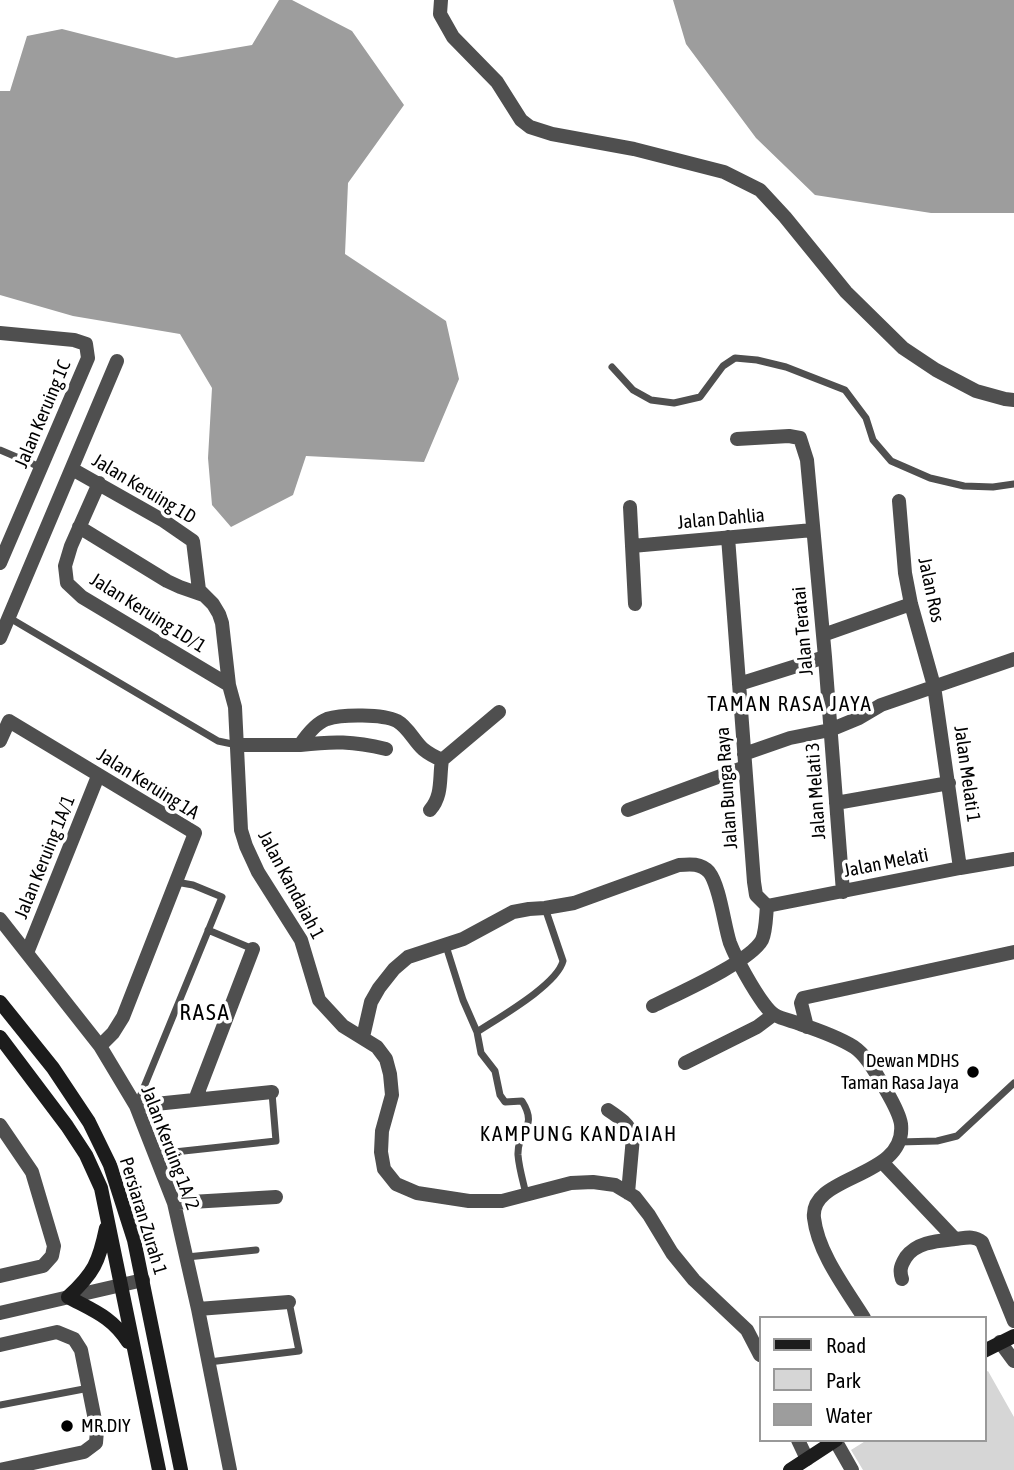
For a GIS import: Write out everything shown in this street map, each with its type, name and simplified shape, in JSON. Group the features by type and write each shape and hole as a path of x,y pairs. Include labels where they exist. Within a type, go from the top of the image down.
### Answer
{"main road":[{"name":"Persiaran Zurah 1","path":"0,1002 53,1068 89,1122 110,1166 134,1240 181,1470"},
{"name":"Persiaran Zurah 1","path":"0,1037 67,1126 86,1155 101,1188 159,1470"},
{"path":"108,1220 99,1258 84,1282 68,1297 111,1320 133,1349"},
{"path":"986,1350 1007,1339"},
{"path":"790,1470 832,1442"}],"street":[{"path":"441,0 440,14 453,37 497,82 521,120 530,127 552,134 634,149 724,173 760,190 846,292 903,348 936,370 976,391 1014,400"},
{"name":"Jalan Keruing 1C","path":"0,333 74,340 86,344 88,358 0,563"},
{"path":"0,638 7,610 117,361"},
{"name":"Jalan Teratai","path":"737,439 789,436 800,439 807,460 831,730"},
{"name":"Jalan Keruing 1D","path":"72,468 164,521 193,541 199,590 213,604 222,623 229,685 235,707 237,745"},
{"name":"Jalan Keruing 1D/1","path":"99,483 65,566 67,583 82,597 229,685"},
{"name":"Jalan Ros","path":"899,501 905,573 934,686"},
{"path":"630,507 635,604"},
{"path":"79,527 167,581 203,595"},
{"name":"Jalan Dahlia","path":"632,546 813,530"},
{"name":"Jalan Bunga Raya","path":"728,537 756,895 767,906"},
{"path":"823,635 911,604"},
{"path":"739,684 825,657"},
{"path":"628,810 790,738 831,730 881,705 1014,659"},
{"name":"Jalan Melati 1","path":"934,686 960,868"},
{"path":"430,810 437,802 439,794 442,760 499,712"},
{"path":"300,745 325,719 380,717 397,721 421,747 442,760"},
{"name":"Jalan Keruing 1A","path":"0,741 9,721 195,833 123,1017 100,1046"},
{"name":"Jalan Melati 3","path":"831,730 843,892"},
{"path":"237,745 353,742 386,749"},
{"name":"Jalan Kandaiah 1","path":"237,745 241,830 258,872 301,940 319,1000 343,1026 377,1047 386,1059 391,1095 382,1131 382,1152 384,1168 396,1184 417,1193 469,1202 502,1201 572,1182 615,1185 635,1197 672,1253 694,1280 747,1330 758,1351"},
{"name":"Jalan Keruing 1A/1","path":"27,953 99,776"},
{"path":"836,803 949,783"},
{"name":"Jalan Melati","path":"767,906 1014,859"},
{"path":"363,1037 371,1002 394,969 408,957 463,939 513,912 574,903 680,865 693,863 702,866 710,873 731,945 773,1015 856,1049 870,1064 901,1121 899,1142 882,1163 828,1191 818,1201 814,1211 822,1246 834,1271 863,1316"},
{"path":"653,1006 725,970 754,949 762,939 767,906"},
{"name":"Jalan Keruing 1A/2","path":"0,919 100,1046 136,1106 174,1203 230,1470"},
{"path":"195,1100 253,949"},
{"path":"807,1027 801,1003 803,998 1014,952"},
{"path":"685,1063 757,1027 773,1015"},
{"path":"136,1106 272,1092"},
{"path":"608,1110 631,1128 633,1137 628,1193"},
{"path":"0,1125 32,1172 54,1246 52,1256 43,1266 0,1276"},
{"path":"882,1163 955,1239"},
{"path":"174,1203 276,1197"},
{"path":"902,1279 901,1265 911,1251 921,1245 936,1241 977,1238 982,1242 1014,1321"},
{"path":"0,1313 143,1280"},
{"path":"198,1308 289,1302"},
{"path":"0,1345 57,1332 74,1339 81,1350 97,1430 96,1443 84,1452 0,1470"},
{"path":"1007,1339 1014,1361"},
{"path":"800,1442 807,1459"},
{"path":"836,1442 852,1470"}],"lane":[{"path":"612,367 633,390 651,400 674,403 700,397 723,366 735,358 786,367 845,390 866,418 873,440 891,461 930,478 964,486 993,487 1014,484"},
{"path":"0,450 41,467"},
{"path":"7,610 218,741 237,745"},
{"path":"136,1106 222,897 176,881"},
{"path":"477,1032 533,995 563,966 545,908"},
{"path":"208,930 253,949"},
{"path":"446,946 463,1000 477,1032 481,1053 495,1072 498,1090 505,1102 522,1101 528,1114 529,1125 519,1143 518,1152 526,1194"},
{"path":"899,1142 937,1141 957,1136 1014,1083"},
{"path":"155,1154 276,1141 272,1092"},
{"path":"186,1257 256,1250"},
{"path":"208,1362 299,1351 289,1302"},
{"path":"0,1405 89,1388"}],"green space":[{"path":"988,1371 1014,1417 1014,1470 863,1470 851,1450 864,1442 986,1442"}],"water":[{"path":"279,0 292,0 352,31 404,105 348,183 345,254 446,321 459,379 424,462 306,456 293,495 231,527 212,505 208,458 212,388 180,334 73,316 0,295 0,91 10,91 27,36 62,29 176,58 252,45"},
{"path":"673,0 1014,0 1014,213 931,213 815,195 756,138 686,44"}],"place":[{"name":"Dewan MDHS Taman Rasa Jaya","path":"973,1072"},
{"name":"MR.DIY","path":"67,1426"}],"district":[{"name":"TAMAN RASA JAYA","path":"790,704"},
{"name":"RASA","path":"205,1013"},
{"name":"KAMPUNG KANDAIAH","path":"579,1134"}]}
